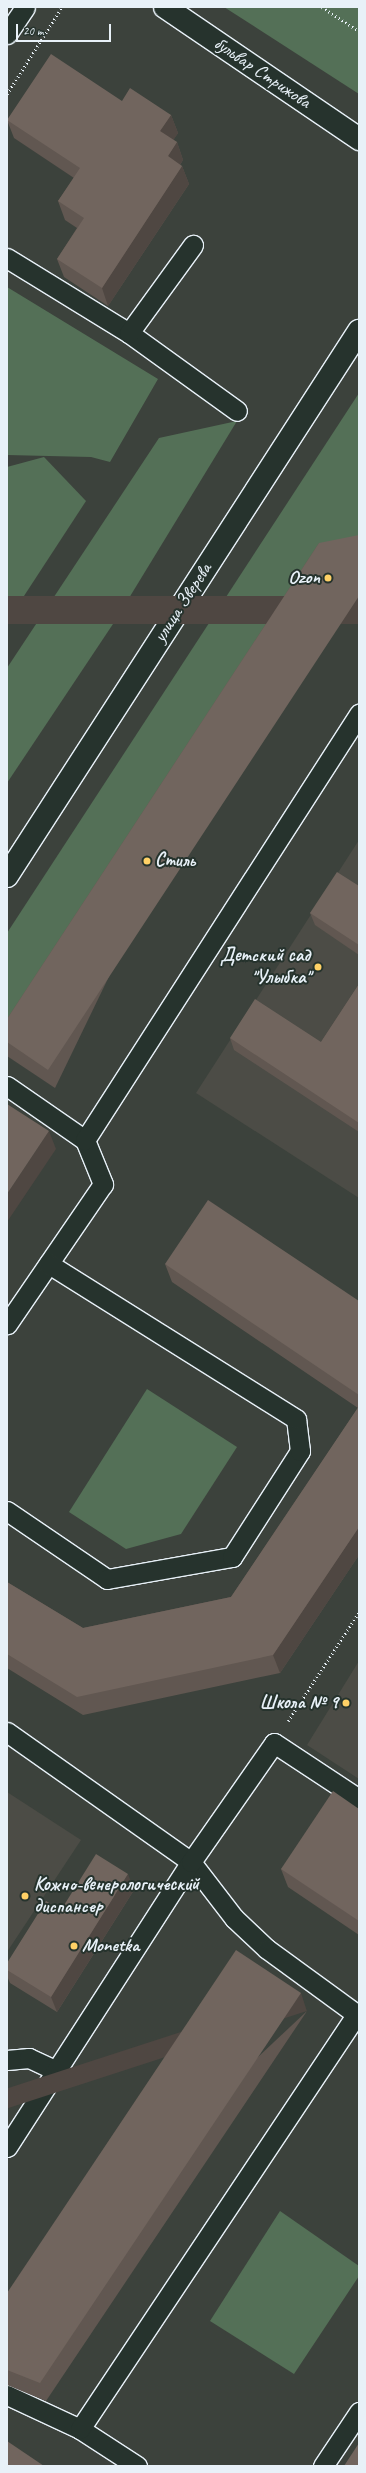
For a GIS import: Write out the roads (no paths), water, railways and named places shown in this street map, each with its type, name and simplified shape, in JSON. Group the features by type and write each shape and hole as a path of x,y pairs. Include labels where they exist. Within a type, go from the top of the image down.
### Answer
{"main road":[{"name":"бульвар Стрижова","path":"165,7 359,139"},
{"name":"улица Зверева","path":"7,876 355,345"}],"lane":[{"path":"7,34 25,7"},
{"path":"129,333 193,245"},
{"path":"7,258 129,333 237,411"},
{"path":"86,1140 359,714"},
{"path":"7,1086 86,1140 103,1184 7,1324"},
{"path":"7,1511 107,1580 232,1557 300,1451 296,1419 49,1264"},
{"path":"7,1732 191,1862 234,1918 268,1949 358,2015 80,2429"},
{"path":"7,2147 191,1862 274,1743 359,1799"},
{"path":"7,2060 29,2058 57,2071"},
{"path":"7,2395 80,2429 137,2466"},
{"path":"323,2466 359,2412"}],"place":[{"name":"Ozon","path":"328,578"},
{"name":"Стиль","path":"147,861"},
{"name":"Детский сад \"Улыбка\"","path":"318,967"},
{"name":"Школа № 9","path":"346,1703"},
{"name":"Кожно-венерологический диспансер","path":"25,1896"},
{"name":"Monetka","path":"74,1946"}]}
